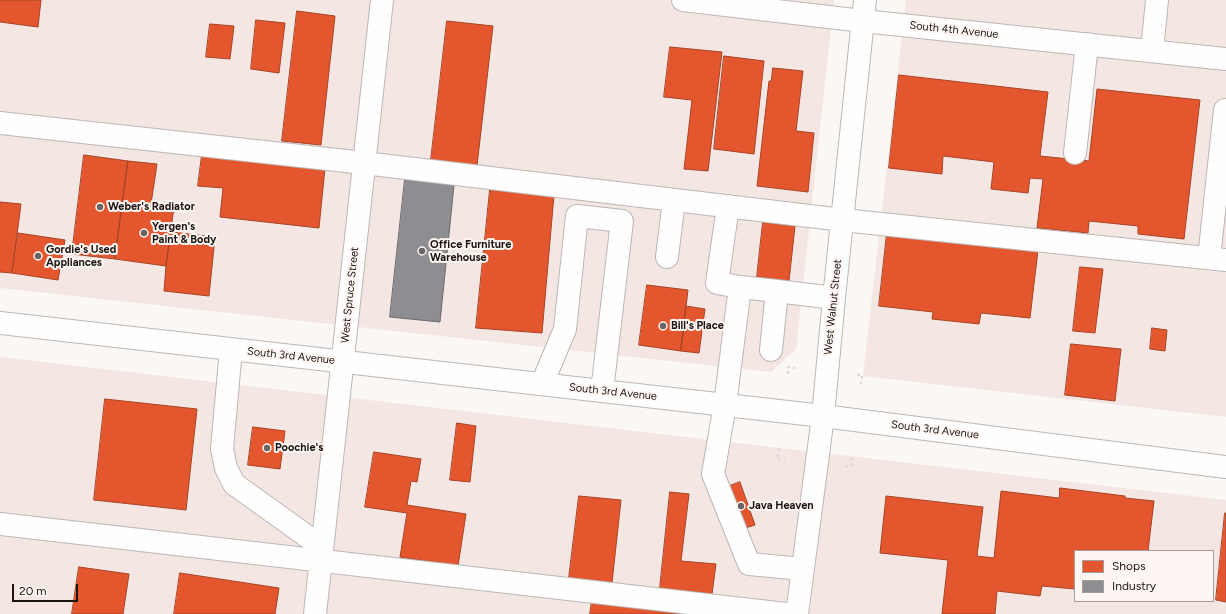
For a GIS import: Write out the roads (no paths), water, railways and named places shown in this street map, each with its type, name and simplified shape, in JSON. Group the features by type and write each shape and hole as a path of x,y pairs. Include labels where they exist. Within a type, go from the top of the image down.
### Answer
{"street":[{"name":"West Spruce Street","path":"315,614 382,0"},
{"name":"South 4th Avenue","path":"683,0 864,10 1087,44 1226,59"},
{"path":"1152,51 1157,0"},
{"name":"West Walnut Street","path":"797,614 823,416 864,10"},
{"path":"1075,153 1087,44"},
{"path":"0,123 364,163 843,220 1217,259 1225,110"},
{"path":"667,257 674,200"},
{"path":"728,206 717,283 834,298"},
{"path":"542,384 564,329 577,216 622,221 602,391"},
{"path":"740,287 725,405 713,474 749,564 803,569"},
{"path":"771,350 777,291"},
{"name":"South 3rd Avenue","path":"0,323 823,416 1226,467"},
{"path":"231,349 222,449 226,468 234,484 322,554"},
{"path":"0,524 322,554 786,614"}],"place":[{"name":"Weber's Radiator","path":"100,207"},
{"name":"Yergen's Paint & Body","path":"144,233"},
{"name":"Office Furniture Warehouse","path":"422,251"},
{"name":"Gordie's Used Appliances","path":"38,256"},
{"name":"Bill's Place","path":"663,326"},
{"name":"Poochie's","path":"267,448"},
{"name":"Java Heaven","path":"741,506"}]}
